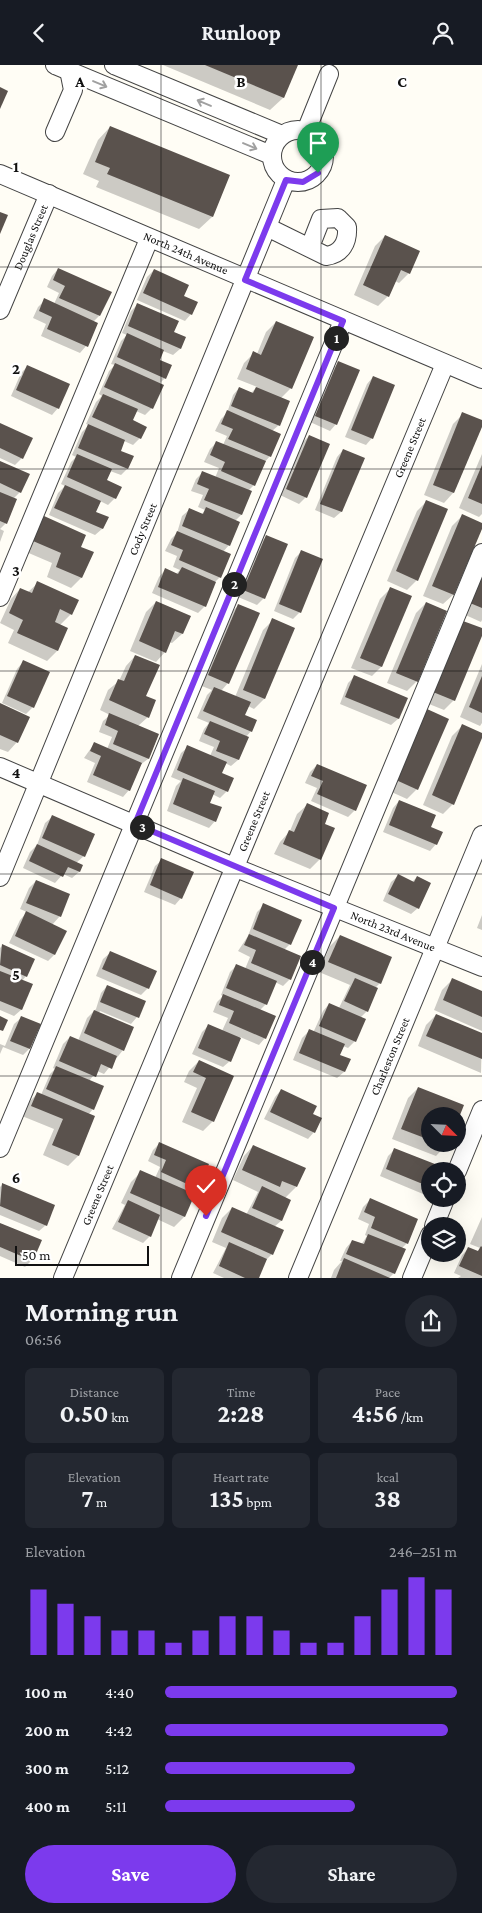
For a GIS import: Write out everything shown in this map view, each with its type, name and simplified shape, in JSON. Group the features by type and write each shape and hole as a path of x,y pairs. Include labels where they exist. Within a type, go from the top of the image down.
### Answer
{"street":[{"path":"114,65 282,135"},
{"path":"64,67 271,155"},
{"path":"55,132 73,90 64,67"},
{"path":"306,131 329,74"},
{"path":"298,129 306,131 314,135 323,149 322,166 311,179 303,182 286,180 278,174 271,155 272,148 282,135 298,129"},
{"name":"North 24th Avenue","path":"0,174 245,280 482,379"},
{"name":"Cody Street","path":"0,877 286,180"},
{"name":"Douglas Street","path":"0,310 49,194"},
{"path":"267,227 310,247"},
{"path":"0,597 149,239"},
{"path":"0,1148 343,321"},
{"name":"Greene Street","path":"63,1278 236,868 445,364"},
{"path":"181,1278 482,553"},
{"name":"North 23rd Avenue","path":"0,767 236,868 482,967"},
{"name":"Charleston Street","path":"298,1278 482,835"},
{"path":"460,1162 482,1110"},
{"path":"412,1278 421,1256"}],"building":[{"path":"205,65 298,65 284,98"},
{"path":"0,87 8,91 0,109"},
{"path":"110,126 230,175 213,217 107,174 110,168 95,162"},
{"path":"0,212 8,215 0,234"},
{"path":"385,235 420,251 410,274 401,270 389,297 363,285"},
{"path":"58,268 112,292 100,316 59,298 65,286 53,280"},
{"path":"154,269 189,285 184,296 198,302 192,315 143,293"},
{"path":"44,298 98,323 88,347 47,329 52,317 39,311"},
{"path":"137,303 179,321 174,332 186,337 181,349 128,326"},
{"path":"276,321 314,337 292,389 246,369 253,351 261,355"},
{"path":"127,333 164,350 160,360 172,365 166,379 117,357"},
{"path":"338,361 360,370 337,425 315,416"},
{"path":"115,363 164,385 153,409 104,387"},
{"path":"27,365 70,384 59,409 16,390"},
{"path":"373,376 395,385 373,439 351,430"},
{"path":"239,387 253,393 256,387 290,401 280,426 231,406"},
{"path":"103,394 138,409 133,420 147,427 141,439 92,417"},
{"path":"227,410 281,434 271,457 228,439 233,429 221,424"},
{"path":"462,412 482,420 482,427 454,493 433,485"},
{"path":"0,423 33,438 23,459 0,448"},
{"path":"88,424 125,440 121,451 134,456 128,469 78,448"},
{"path":"309,435 330,444 307,498 286,489"},
{"path":"216,441 266,461 255,486 221,471 225,462 210,455"},
{"path":"343,449 365,458 342,512 320,504"},
{"path":"77,454 112,469 107,480 122,487 116,499 67,477"},
{"path":"0,461 30,474 21,493 0,483"},
{"path":"482,465 482,504 468,498"},
{"path":"202,471 252,491 242,515 204,500 209,489 197,484"},
{"path":"65,485 101,501 96,512 109,517 103,529 54,508"},
{"path":"0,492 17,499 7,524 0,521"},
{"path":"426,500 448,509 418,581 396,571"},
{"path":"206,507 240,522 230,546 182,526 189,508 203,514"},
{"path":"462,514 482,523 482,529 454,595 432,586"},
{"path":"44,516 86,535 81,547 94,552 82,578 56,567 61,553 33,541"},
{"path":"177,531 231,554 221,578 179,560 183,550 171,545"},
{"path":"266,535 288,544 265,599 243,590"},
{"path":"301,550 323,559 301,613 279,604"},
{"path":"182,567 216,582 206,607 158,587 165,568 178,574"},
{"path":"482,575 482,608 470,603"},
{"path":"37,581 79,600 72,615 60,609 55,622 68,628 58,651 17,633 23,620 9,613 20,588 32,593"},
{"path":"390,587 412,596 382,667 360,658"},
{"path":"156,601 191,616 183,634 175,631 166,653 139,641"},
{"path":"426,602 447,611 418,682 396,673"},
{"path":"238,604 260,613 229,684 208,675"},
{"path":"272,618 295,628 265,699 243,690"},
{"path":"463,621 482,628 482,636 455,701 433,692"},
{"path":"135,655 160,665 146,696 156,700 149,718 109,700 118,679 124,681"},
{"path":"23,660 50,672 34,708 7,696"},
{"path":"354,675 408,698 399,719 345,697"},
{"path":"482,676 482,713 469,707"},
{"path":"214,687 251,702 245,715 257,720 252,732 203,711"},
{"path":"0,703 30,717 18,743 0,735"},
{"path":"427,709 449,719 418,790 396,780"},
{"path":"109,713 159,734 149,759 113,744 118,731 105,725"},
{"path":"210,721 249,737 239,760 216,751 220,741 204,734"},
{"path":"462,724 482,733 482,738 454,805 432,795"},
{"path":"94,742 142,763 130,791 93,775 101,756 90,751"},
{"path":"187,745 227,762 222,773 234,778 228,792 177,770"},
{"path":"317,764 367,785 356,811 317,794 323,781 311,776"},
{"path":"183,778 215,791 210,803 222,807 216,822 173,804"},
{"path":"399,800 436,815 431,827 443,832 437,845 389,825"},
{"path":"307,803 329,813 325,824 335,828 321,860 283,844 289,830 294,832"},
{"path":"52,815 95,834 85,857 42,838"},
{"path":"37,844 83,865 80,872 68,867 63,877 29,861"},
{"path":"161,858 194,872 182,899 150,885"},
{"path":"398,874 414,882 417,876 431,883 419,909 388,894"},
{"path":"36,880 70,894 61,917 26,903"},
{"path":"263,903 302,920 291,945 253,929"},
{"path":"26,911 67,931 55,955 15,936"},
{"path":"249,934 301,956 291,980 251,963 256,950 244,945"},
{"path":"340,935 392,957 381,984 328,962"},
{"path":"2,944 35,959 27,977 0,965"},
{"path":"110,951 157,971 149,989 102,969"},
{"path":"236,964 277,981 267,1005 226,988"},
{"path":"0,971 33,984 22,1010 0,1001"},
{"path":"355,978 378,988 368,1012 344,1001"},
{"path":"452,978 482,991 482,1017 443,1000"},
{"path":"107,985 146,1001 139,1018 100,1002"},
{"path":"223,994 276,1016 266,1039 229,1023 234,1011 219,1005"},
{"path":"329,1003 366,1019 356,1042 319,1026"},
{"path":"94,1010 134,1027 124,1051 84,1033"},
{"path":"436,1014 482,1033 482,1059 426,1036"},
{"path":"0,1016 8,1020 3,1031 0,1030"},
{"path":"21,1016 41,1024 30,1049 10,1041"},
{"path":"208,1024 241,1038 231,1062 198,1048"},
{"path":"309,1029 345,1044 340,1055 351,1059 345,1072 299,1053"},
{"path":"70,1036 117,1056 112,1069 101,1064 96,1077 59,1061"},
{"path":"199,1060 234,1076 214,1122 191,1112 206,1078 193,1072"},
{"path":"56,1066 104,1086 94,1110 46,1089"},
{"path":"418,1087 464,1105 463,1107 421,1107 421,1137 401,1129"},
{"path":"281,1089 317,1106 313,1114 322,1118 315,1133 270,1112"},
{"path":"37,1092 95,1116 79,1156 52,1145 63,1119 31,1106"},
{"path":"159,1142 209,1164 198,1189 161,1172 166,1160 154,1155"},
{"path":"253,1145 306,1168 297,1187 282,1181 280,1187 242,1170"},
{"path":"394,1148 430,1162 421,1162 421,1183 386,1169"},
{"path":"140,1170 195,1194 185,1217 130,1193"},
{"path":"2,1183 55,1205 47,1226 0,1206"},
{"path":"262,1186 291,1200 282,1221 252,1208"},
{"path":"370,1198 418,1219 408,1244 371,1228 375,1217 364,1212"},
{"path":"128,1200 160,1215 151,1237 118,1222"},
{"path":"232,1207 284,1230 273,1255 221,1232"},
{"path":"0,1223 42,1240 33,1261 0,1247"},
{"path":"368,1234 406,1249 395,1274 346,1254 352,1240 364,1244"},
{"path":"229,1242 267,1259 259,1278 245,1278 219,1266"},
{"path":"481,1246 482,1276 459,1266 461,1262 466,1262 468,1247 478,1251"},
{"path":"344,1258 390,1278 336,1278"}],"route":[{"path":"206,1216 334,908 135,824 343,321 245,280 286,180 303,182 311,179 318,173"}]}
